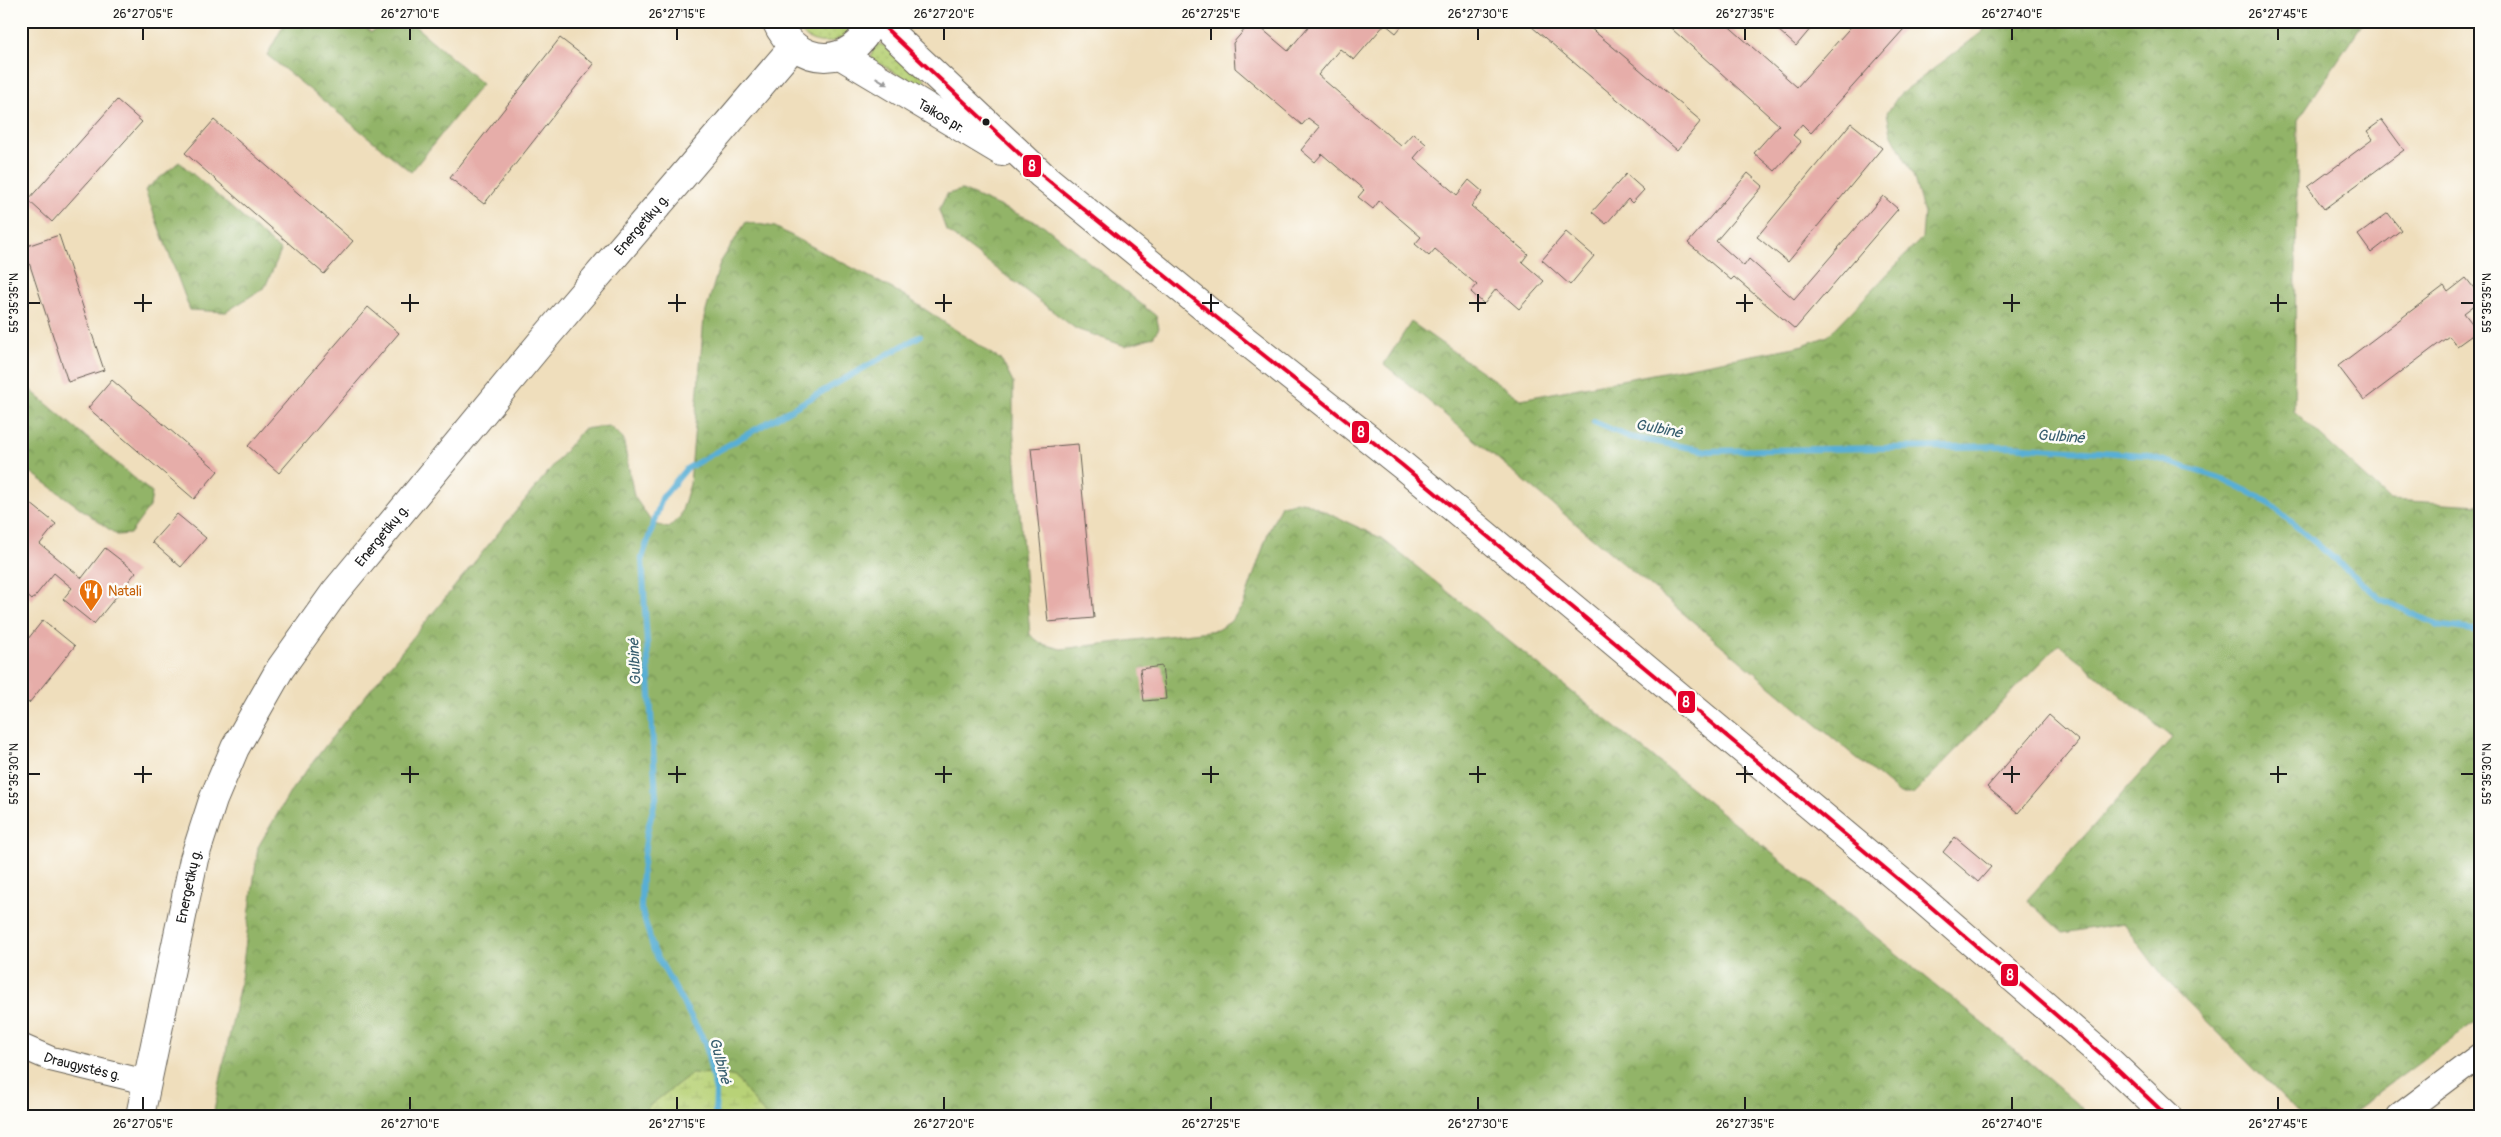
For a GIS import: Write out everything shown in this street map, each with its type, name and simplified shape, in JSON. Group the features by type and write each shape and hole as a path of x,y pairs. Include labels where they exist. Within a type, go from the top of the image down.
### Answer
{"main road":[{"path":"776,21 783,36 793,47 808,55 824,58 840,55 856,47 867,33 872,21"},
{"name":"Taikos pr.","path":"878,21 1042,175 1212,314 1402,465 1916,894 2108,1060 2167,1116"},
{"name":"Energetikų g.","path":"140,1116 194,859 213,800 235,748 280,669 334,592 524,362 793,47"},
{"name":"Taikos pr.","path":"840,55 1042,175"}],"street":[{"name":"Draugystės g.","path":"21,1046 51,1059 146,1082"},
{"path":"2399,1116 2480,1055"}],"green space":[{"path":"286,21 358,21 371,32 390,21 409,21 482,84 411,172 267,55"},
{"path":"793,21 857,21 843,37 825,42 815,41 807,37"},
{"path":"1989,21 2177,21 2179,24 2183,21 2364,21 2298,120 2294,411 2390,500 2480,505 2480,1018 2347,1116 2301,1116 2164,978 2123,923 2063,933 2027,900 2172,738 2059,644 1913,794 1900,794 1384,364 1411,322 1521,399 1800,346 1828,336 1922,238 1924,213 1912,172 1891,133 1887,113 1899,95 1982,32"},
{"path":"877,44 883,45 925,79 923,85 918,86 871,59 872,48"},
{"path":"179,162 281,251 265,287 226,312 190,310 145,190"},
{"path":"962,190 1043,225 1156,316 1159,328 1153,337 1125,346 1076,329 946,230 939,210 947,194"},
{"path":"746,222 775,227 902,294 1002,361 1013,383 1013,427 1030,635 1042,644 1061,649 1217,630 1230,622 1243,606 1268,533 1281,505 1302,501 1381,538 1995,1033 2091,1116 766,1116 735,1077 716,1073 691,1074 649,1106 641,1116 213,1116 241,979 258,847 292,789 344,722 583,429 609,426 623,438 634,496 652,523 668,528 680,517 690,484 704,318 720,263"},
{"path":"21,382 152,493 150,506 130,534 117,535 21,465"},
{"path":"716,1073 735,1077 766,1116 641,1116 649,1106 691,1074"}],"building":[{"path":"1313,21 1406,21 1396,33 1385,24 1354,60 1340,49 1318,75 1401,146 1413,133 1426,144 1414,158 1457,195 1469,180 1483,192 1471,206 1528,254 1522,262 1544,281 1519,309 1496,289 1484,304 1471,292 1477,285 1435,249 1429,256 1415,244 1421,237 1379,201 1373,209 1358,197 1364,190 1322,154 1315,162 1301,150 1320,127 1308,118 1302,125 1235,68 1233,43 1246,28 1261,28 1288,51"},
{"path":"1525,21 1582,21 1701,121 1677,150"},
{"path":"1663,21 1723,21 1797,87 1856,21 1911,21 1811,133 1802,124 1793,135 1801,142 1775,171 1754,153 1779,125"},
{"path":"1768,21 1817,21 1796,46"},
{"path":"560,38 594,64 484,204 450,178"},
{"path":"117,100 142,122 52,222 28,200"},
{"path":"214,120 353,241 324,274 185,153"},
{"path":"2382,120 2404,150 2324,209 2308,187 2373,139 2367,131"},
{"path":"1851,123 1882,148 1788,262 1757,237"},
{"path":"1748,173 1763,186 1716,241 1744,266 1749,259 1794,299 1883,196 1898,209 1795,329 1734,277 1731,280 1688,243"},
{"path":"1626,174 1644,190 1632,203 1628,199 1606,224 1592,212"},
{"path":"2388,213 2401,230 2371,253 2358,235"},
{"path":"1566,232 1594,256 1570,285 1542,260"},
{"path":"59,235 104,370 68,382 24,247"},
{"path":"2466,278 2480,296 2480,301 2464,313 2478,331 2457,346 2449,336 2364,400 2338,366 2444,286 2448,292"},
{"path":"368,307 399,333 279,473 248,446"},
{"path":"112,380 218,471 194,499 88,408"},
{"path":"1078,444 1094,618 1048,622 1031,448"},
{"path":"25,499 56,524 40,544 82,578 105,548 136,572 94,624 63,599 72,588 54,573 32,600 25,594 21,598 21,504"},
{"path":"177,514 206,538 181,567 152,542"},
{"path":"43,620 75,646 29,703 21,698 21,642 24,644"},
{"path":"1162,666 1166,699 1144,701 1140,669"},
{"path":"2049,715 2079,741 2018,813 1987,787"},
{"path":"1955,837 1991,867 1978,882 1943,852"},
{"path":"2480,1107 2480,1116 2468,1116"}],"waterway":[{"name":"Gulbinė","path":"715,1116 716,1092 705,1042 654,951 641,908 642,872 647,832 656,798 642,558 662,498 686,469 920,336"},
{"name":"Gulbinė","path":"1594,422 1629,437 1708,451 2009,446 2145,455 2223,479 2268,502 2381,599 2437,625 2480,631"}],"transit line":[{"name":"8","path":"878,21 1042,175 1212,314 1402,465 1916,894 2108,1060 2167,1116"}],"place":[{"name":"Natali","path":"91,612"}]}
